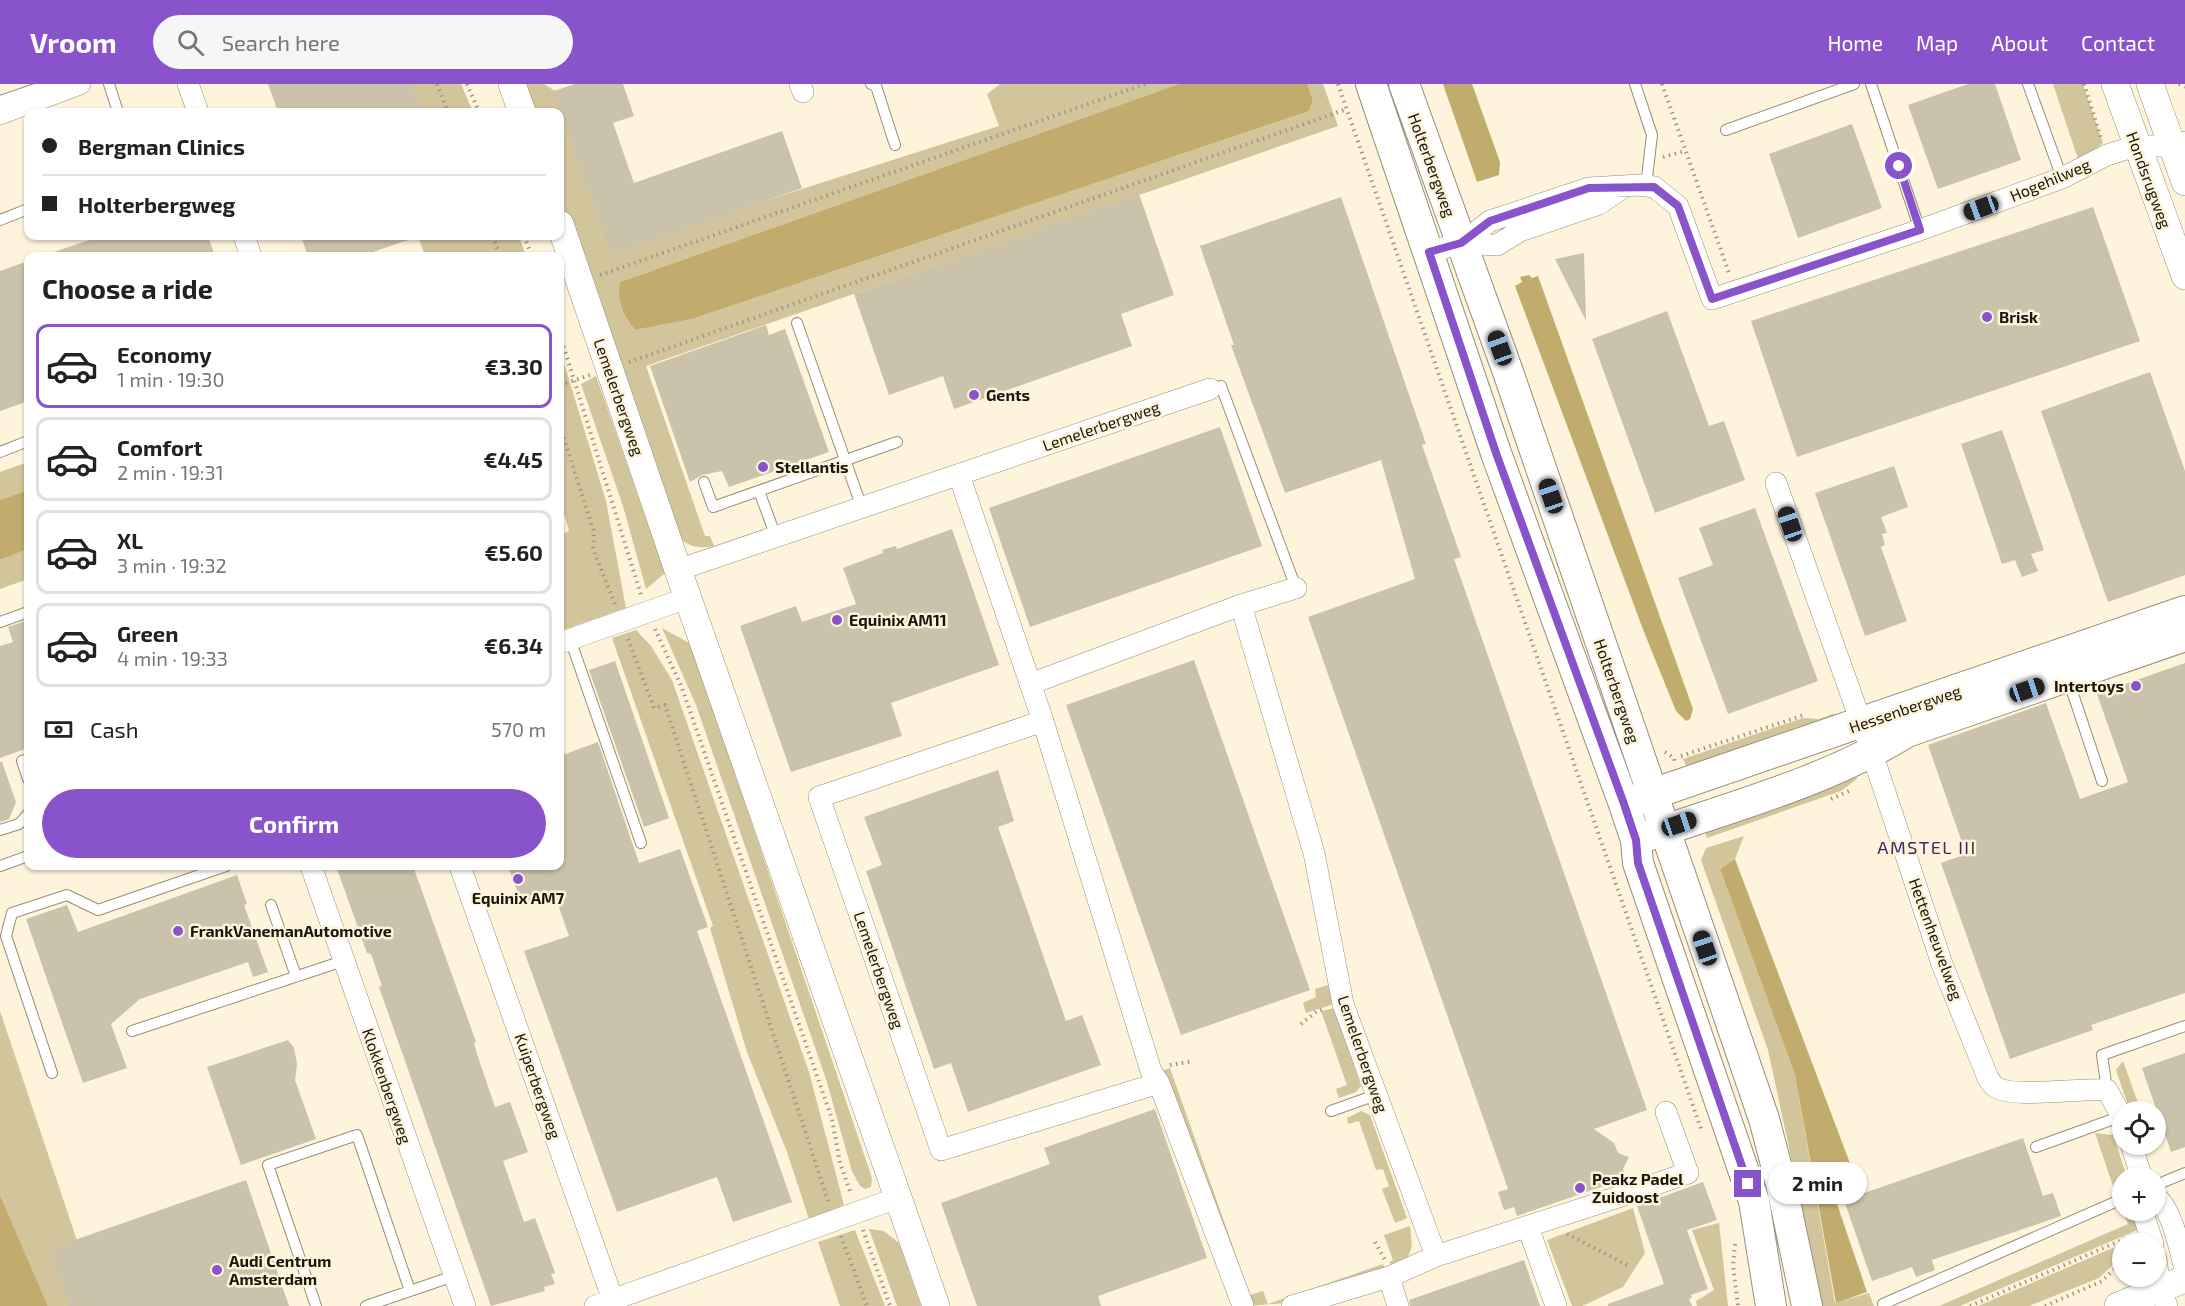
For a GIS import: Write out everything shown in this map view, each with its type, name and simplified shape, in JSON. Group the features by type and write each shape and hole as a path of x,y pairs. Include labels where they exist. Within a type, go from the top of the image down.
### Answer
{"main road":[{"name":"Holterbergweg","path":"1371,84 1496,453 1636,840 1638,863 1754,1201 1771,1306"},
{"name":"Holterbergweg","path":"1404,84 1507,369 1764,1119 1781,1183 1807,1306"},
{"name":"Hessenbergweg","path":"1624,804 2185,611"},
{"name":"Hessenbergweg","path":"1636,840 1821,775 1872,753 1907,732 2185,636"}],"street":[{"path":"188,84 197,108"},
{"path":"512,84 521,108"},
{"name":"Hondsrugweg","path":"2115,84 2185,276"},
{"name":"Hondsrugweg","path":"2150,84 2178,144 2185,182"},
{"path":"0,114 73,86"},
{"name":"Hogehilweg","path":"1646,186 1668,195 1678,206 1712,299 1920,230 2062,178 2107,155 2136,146 2178,144"},
{"path":"1429,252 1461,243 1490,221 1589,188 1646,186"},
{"name":"Lemelerbergweg","path":"564,236 687,598 900,1197 936,1306"},
{"name":"Lemelerbergweg","path":"678,570 1210,389"},
{"path":"958,475 1043,721 1151,1071 1159,1083 1243,1306"},
{"name":"Hettenheuvelweg","path":"1776,483 1862,724 1942,964 1988,1078 1995,1088 2011,1091 2085,1088 2107,1090"},
{"path":"1030,684 1241,605 1296,588"},
{"path":"565,641 687,598"},
{"name":"Lemelerbergweg","path":"1241,605 1314,853 1343,1004 1436,1256"},
{"name":"Lemelerbergweg","path":"1043,721 819,797 940,1150 1159,1083"},
{"name":"Klokkenbergweg","path":"312,870 465,1306"},
{"name":"Kuiperbergweg","path":"461,870 608,1304"},
{"path":"2107,1090 2113,1101"},
{"path":"1292,1306 1389,1277 1436,1256 1688,1173 1666,1112"},
{"path":"608,1304 900,1197"},
{"path":"2166,1214 2185,1269"},
{"path":"1536,1224 1556,1306"},
{"path":"1389,1277 1398,1306"},
{"path":"2118,1306 2163,1298 2185,1279"}],"lane":[{"path":"0,101 50,84"},
{"path":"109,84 117,108"},
{"path":"871,84 876,86 895,145"},
{"path":"1635,84 1652,135 1646,186"},
{"path":"1726,130 1854,84"},
{"path":"1871,84 1920,230"},
{"path":"2028,84 2062,178"},
{"path":"0,220 24,211"},
{"path":"797,322 862,508"},
{"path":"1210,389 1221,386 1296,588"},
{"path":"704,482 713,507 897,442"},
{"path":"0,452 24,443"},
{"path":"759,491 776,537"},
{"path":"0,622 24,613"},
{"path":"565,641 641,843"},
{"path":"2068,676 2102,781"},
{"path":"0,830 19,824 24,818"},
{"path":"0,866 24,857"},
{"path":"52,1073 6,936 12,913 68,895 98,910 214,870"},
{"path":"271,904 296,976"},
{"path":"132,1031 343,961"},
{"path":"2107,1090 2102,1055 2185,1026"},
{"path":"1331,1111 1376,1095"},
{"path":"2036,1147 2112,1120"},
{"path":"316,1306 268,1165 357,1135 410,1291"},
{"path":"2166,1181 2185,1173"},
{"path":"1883,1304 2112,1203"},
{"path":"366,1306 454,1276"}],"path":[{"path":"437,84 446,108"},
{"path":"467,84 477,108"},
{"path":"579,282 1145,84"},
{"path":"1338,84 1704,1138"},
{"path":"1662,84 1735,291"},
{"path":"2084,84 2107,155"},
{"path":"2179,84 2185,87"},
{"path":"564,384 1347,109"},
{"path":"1650,162 1685,151"},
{"path":"564,348 647,612 686,700 832,1119 840,1163 890,1306"},
{"path":"564,438 594,532 593,549 654,708 665,705 835,1222 867,1306"},
{"path":"1301,1024 1317,1011 1343,1004"},
{"path":"1536,1224 1630,1267"},
{"path":"1970,1306 2148,1228"},
{"path":"1736,1242 1733,1266 1738,1306"},
{"path":"2044,1306 2102,1281 2112,1272"}],"shaded area":[{"path":"403,84 461,84 471,108 411,108"},
{"path":"520,84 544,84 555,91 561,108 529,108"},
{"path":"1000,84 1179,84 620,282 619,296 622,308 635,330 692,319 1309,111 1313,100 1307,84 1323,84 1338,126 646,366 705,536 710,536 714,546 693,546 675,533 564,211 564,117 611,250 999,126 987,94"},
{"path":"1179,84 1307,84 1313,100 1309,111 692,319 635,330 622,308 619,295 620,282"},
{"path":"1443,84 1472,84 1500,162 1499,175 1477,182"},
{"path":"2053,84 2083,84 2103,143 2079,162"},
{"path":"419,240 520,240 525,252 424,252"},
{"path":"1529,275 1532,278 1538,276 1693,709 1690,719 1686,721 1676,711 1644,632 1515,286 1522,282 1520,277"},
{"path":"564,363 606,501 626,608 564,630 564,533 569,531 564,514"},
{"path":"596,376 665,573 646,589 623,506 581,384"},
{"path":"24,463 24,491 0,500 0,472"},
{"path":"24,491 24,551 0,560 0,500"},
{"path":"24,551 24,580 0,589 0,560"},
{"path":"662,628 691,644 872,1178 871,1187 865,1189 860,1186 852,1171 826,1079 696,705"},
{"path":"636,630 651,646 672,680 809,1072 844,1205 809,1219 787,1152 747,1052 710,928 713,926 612,638"},
{"path":"1835,713 1824,729 1687,768 1683,759 1803,718 1819,719"},
{"path":"1838,774 1858,778 1841,791 1707,838 1704,826"},
{"path":"1744,836 1735,859 1720,869 1795,1075 1835,1303 1869,1293 1874,1306 1823,1306 1768,1050 1701,860 1706,848"},
{"path":"1735,859 1859,1187 1834,1195 1867,1292 1836,1303 1795,1075 1720,869"},
{"path":"1328,985 1334,1004 1306,1013 1303,1003 1316,997 1315,989"},
{"path":"1334,1008 1361,1086 1356,1092 1339,1098 1336,1089 1347,1085 1321,1011"},
{"path":"0,1011 99,1306 48,1306 0,1195"},
{"path":"2123,1061 2137,1101 2127,1101 2116,1070"},
{"path":"1170,1068 1250,1295 1263,1291 1268,1304 1383,1264 1385,1268 1285,1303 1247,1306 1159,1072"},
{"path":"1361,1111 1370,1115 1407,1218 1395,1223 1382,1189 1389,1186 1383,1169 1376,1170 1359,1121 1348,1124 1347,1118"},
{"path":"2095,1133 2112,1135 2112,1155 2120,1155 2124,1167 2112,1167 2112,1183"},
{"path":"0,1195 48,1306 0,1306"},
{"path":"1633,1208 1645,1253 1623,1287 1582,1306 1572,1306 1547,1240"},
{"path":"2127,1221 2138,1221 2142,1228 2130,1233 2112,1233 2112,1241 1960,1306 1939,1306 2128,1224"},
{"path":"1719,1223 1728,1306 1697,1306 1696,1301 1714,1290 1692,1230"},
{"path":"1410,1226 1412,1246 1407,1259 1391,1267 1390,1262 1393,1260 1384,1235"},
{"path":"869,1229 884,1231 899,1243 921,1306 897,1306"},
{"path":"855,1230 885,1306 840,1306 818,1242"},
{"path":"2112,1248 2112,1266 2099,1278 2029,1306 1978,1306"}],"building":[{"path":"268,84 411,84 421,108 277,108"},
{"path":"575,84 623,84 634,116 613,123 634,183 782,131 802,188 611,255 564,120 564,108 560,108 554,91"},
{"path":"1968,84 1995,84 2021,160 1938,189 1908,105"},
{"path":"1852,124 1882,208 1798,238 1769,154"},
{"path":"1139,194 1174,295 1121,314 1132,346 954,409 943,376 889,395 854,294"},
{"path":"1341,197 1426,444 1422,445 1461,557 1454,559 1647,1110 1594,1129 1614,1143 1618,1153 1629,1157 1623,1169 1627,1178 1517,1216 1514,1207 1504,1210 1498,1192 1508,1189 1308,617 1415,579 1381,460 1285,493 1231,345 1234,345 1200,246"},
{"name":"Brisk","path":"2093,207 2140,341 1797,457 1751,321"},
{"path":"89,240 209,240 214,252 54,252"},
{"path":"302,240 408,240 373,252 307,252"},
{"path":"1584,253 1586,321 1555,259"},
{"path":"24,262 24,402 0,411 0,271"},
{"path":"1667,311 1709,426 1724,421 1745,480 1655,513 1592,339"},
{"path":"766,325 769,335 785,329 829,452 729,487 722,471 702,475 690,482 650,366"},
{"path":"2150,372 2185,471 2185,575 2108,602 2041,411"},
{"path":"1220,427 1262,546 1030,627 989,508"},
{"path":"2002,430 2044,550 2031,554 2038,571 2022,577 2015,560 2002,564 1961,444"},
{"path":"1894,466 1908,507 1881,517 1887,533 1882,534 1885,545 1881,547 1907,621 1865,636 1815,493"},
{"path":"1755,508 1818,681 1728,714 1678,578 1713,565 1699,528"},
{"path":"952,529 999,665 891,703 902,736 791,772 740,626 796,606 802,622 856,604 843,568 883,553 882,550 896,546 897,549"},
{"path":"24,621 24,749 0,758 0,646 13,642 8,627"},
{"path":"1194,660 1310,990 1181,1035 1066,705"},
{"path":"615,661 669,818 644,827 589,670"},
{"path":"2185,663 2185,993 2091,1025 2093,1030 2010,1059 1941,863 1966,854 1928,745 2046,703 2080,799 2128,782 2097,694"},
{"path":"598,742 639,863 680,849 708,927 697,931 792,1202 733,1222 717,1177 617,1212 524,951 569,936 554,893 522,904 509,870 564,870 564,755"},
{"path":"0,762 2,762 16,802 9,819 0,822"},
{"path":"998,770 1014,821 998,827 1066,1021 1082,1015 1101,1065 968,1112 951,1063 934,1069 866,871 882,865 864,817"},
{"path":"337,870 414,870 476,1042 474,1043 477,1054 495,1107 510,1102 528,1152 503,1161 524,1222 535,1218 555,1273 551,1274 555,1284 544,1287 545,1291 491,1306 379,987 382,986 371,954 367,953"},
{"path":"237,875 247,904 244,905 268,972 253,977 248,962 140,999 111,1024 127,1068 83,1083 26,919 67,905 78,932"},
{"path":"288,1040 294,1048 297,1064 295,1080 316,1139 241,1165 207,1067"},
{"path":"2185,1053 2185,1147 2171,1152 2166,1138 2166,1101 2153,1101 2142,1068"},
{"path":"1155,1109 1207,1258 1098,1296 1101,1306 977,1306 941,1203 1050,1164 1044,1148"},
{"path":"2023,1138 2043,1196 2053,1193 2061,1216 1932,1260 1935,1270 1916,1277 1912,1267 1872,1281 1844,1200"},
{"path":"246,1180 289,1306 69,1306 49,1249"},
{"path":"1703,1182 1717,1220 1687,1230 1708,1289 1691,1295 1692,1298 1689,1299 1692,1306 1608,1306 1608,1304 1664,1284 1637,1206"},
{"path":"1524,1260 1540,1306 1410,1306 1409,1300"}],"place":[{"name":"Brisk","path":"1987,317"},
{"name":"Gents","path":"974,395"},
{"name":"Stellantis","path":"763,467"},
{"name":"Equinix AM11","path":"837,620"},
{"name":"Intertoys","path":"2136,686"},
{"name":"Equinix AM7","path":"518,879"},
{"name":"FrankVanemanAutomotive","path":"178,931"},
{"name":"Peakz Padel Zuidoost","path":"1580,1188"},
{"name":"Audi Centrum Amsterdam","path":"217,1270"}],"district":[{"name":"AMSTEL III","path":"1927,848"}],"route":[{"path":"1748,1184 1716,1083 1638,863 1636,840 1624,804 1496,453 1429,252 1461,243 1490,221 1589,188 1639,185 1654,187 1668,195 1678,206 1712,299 1920,230 1899,166"}]}
